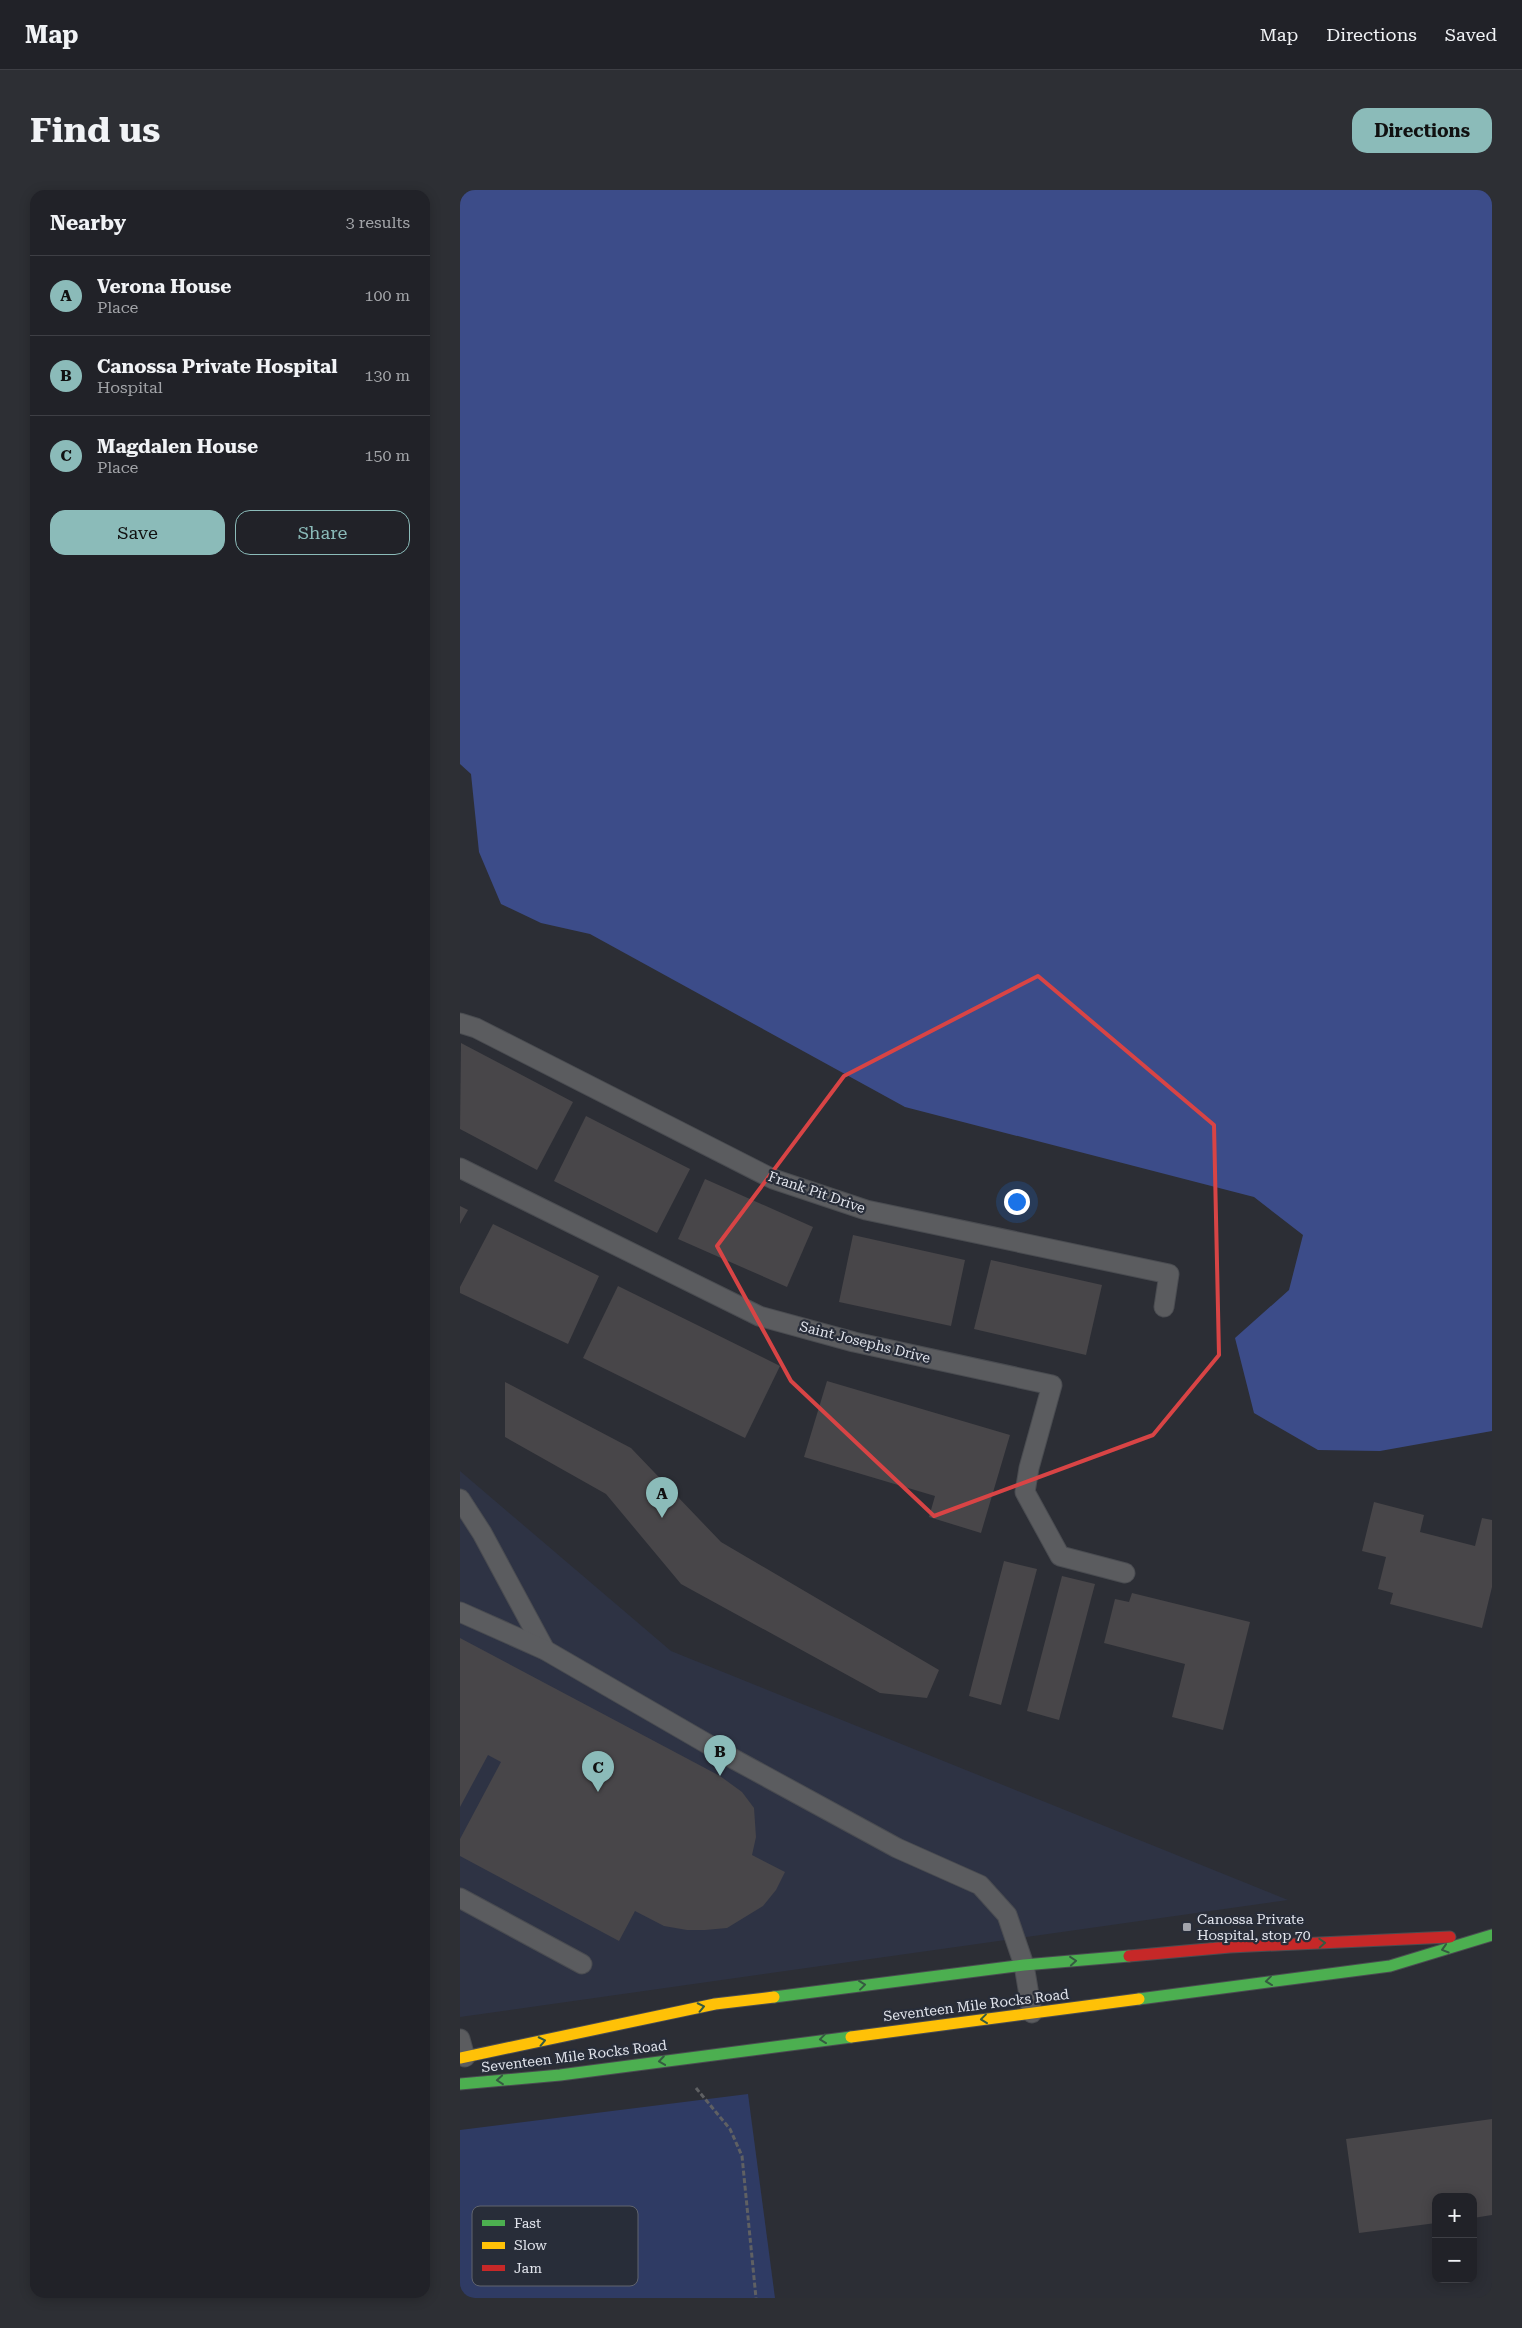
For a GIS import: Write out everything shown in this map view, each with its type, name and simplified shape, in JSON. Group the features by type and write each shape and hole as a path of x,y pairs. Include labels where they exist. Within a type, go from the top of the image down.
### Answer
{"main road":[{"name":"Seventeen Mile Rocks Road","path":"462,2051 715,2004 1024,1965 1230,1947 1492,1935"},
{"name":"Seventeen Mile Rocks Road","path":"460,2084 560,2075 1390,1966 1492,1935"}],"lane":[{"name":"Frank Pit Drive","path":"460,1023 476,1028 773,1179 866,1210 1169,1274 1164,1307"},
{"name":"Saint Josephs Drive","path":"460,1168 759,1316 854,1342 1052,1385 1029,1468 1025,1492 1060,1556 1125,1573"},
{"path":"460,1499 482,1533 545,1650"},
{"path":"460,1612 545,1650 730,1757 897,1848 980,1885 1006,1915 1024,1965 1032,2013"},
{"path":"460,1898 582,1964"}],"path":[{"path":"696,2087 730,2129 742,2156 756,2298"}],"highlighted area":[{"path":"1038,976 1214,1125 1219,1355 1153,1435 934,1516 791,1381 717,1246 844,1076"}],"shaded area":[{"path":"460,190 1492,190 1492,1431 1380,1451 1318,1450 1254,1413 1235,1338 1289,1290 1303,1235 1254,1197 905,1107 590,934 541,923 501,904 479,852 471,774 460,764"},
{"path":"460,1471 671,1651 1288,1900 460,2017"},
{"path":"748,2094 775,2298 460,2298 460,2130"}],"building":[{"path":"461,1043 573,1102 537,1170 460,1129"},
{"path":"586,1116 690,1169 657,1233 554,1181"},
{"path":"705,1179 813,1227 787,1287 678,1239"},
{"path":"460,1206 468,1210 460,1224"},
{"path":"493,1224 599,1276 568,1344 460,1293 460,1287"},
{"path":"853,1235 965,1260 951,1326 839,1302"},
{"path":"991,1260 1102,1285 1086,1355 974,1329"},
{"path":"618,1286 780,1366 745,1438 583,1358"},
{"path":"827,1381 1010,1435 981,1533 929,1517 935,1496 804,1457"},
{"path":"505,1382 631,1448 721,1542 939,1670 927,1698 880,1693 681,1584 606,1494 505,1437"},
{"path":"1374,1502 1424,1515 1420,1532 1475,1546 1482,1518 1492,1520 1492,1587 1482,1628 1390,1604 1393,1593 1378,1589 1386,1557 1362,1551"},
{"path":"1004,1561 1037,1569 1001,1705 969,1696"},
{"path":"1062,1576 1095,1584 1059,1720 1027,1711"},
{"path":"1132,1593 1250,1622 1223,1730 1172,1717 1185,1664 1104,1643 1115,1599 1129,1602"},
{"path":"460,1638 720,1776 742,1792 754,1808 756,1837 752,1855 785,1872 776,1890 763,1906 727,1928 705,1930 687,1930 664,1926 635,1911 619,1941 460,1856 460,1839 501,1762 488,1755 460,1807"},
{"path":"1492,2119 1492,2215 1477,2217 1477,2193 1432,2193 1432,2224 1359,2233 1346,2139"}],"traffic: fast":[{"path":"1139,1999 1390,1966 1492,1935"},
{"path":"774,1997 1024,1965 1129,1956"},
{"path":"460,2084 560,2075 851,2037"}],"traffic: slow":[{"path":"460,2058 715,2004 774,1997"},
{"path":"851,2037 1139,1999"}],"traffic: jam":[{"path":"1129,1956 1230,1947 1450,1937"}],"place":[{"name":"Verona House","path":"662,1518"},
{"name":"Canossa Private Hospital","path":"720,1776"},
{"name":"Magdalen House","path":"598,1792"},
{"name":"Canossa Private Hospital, stop 70","path":"1187,1927"}]}
